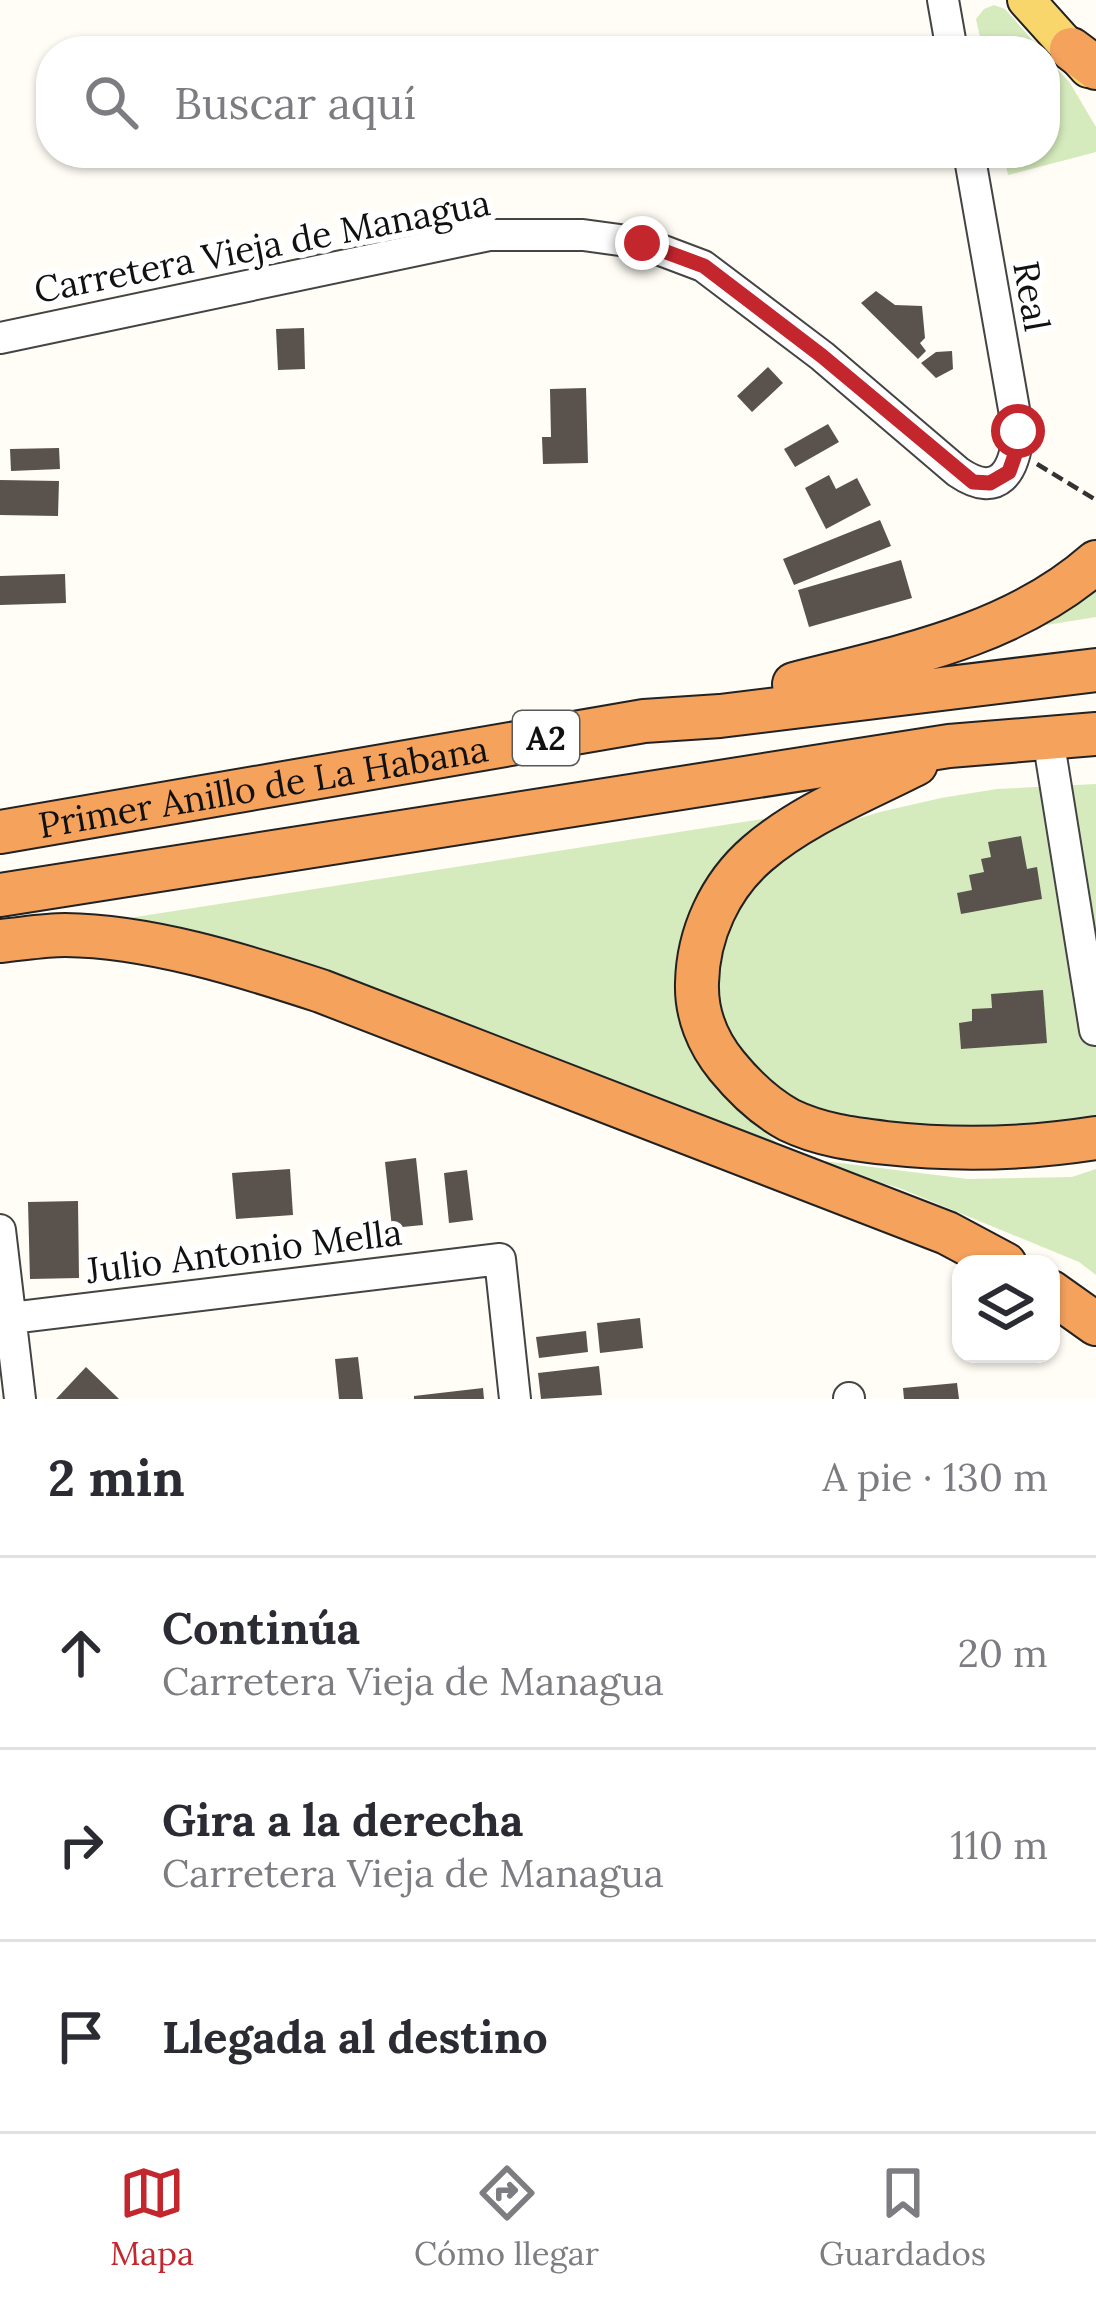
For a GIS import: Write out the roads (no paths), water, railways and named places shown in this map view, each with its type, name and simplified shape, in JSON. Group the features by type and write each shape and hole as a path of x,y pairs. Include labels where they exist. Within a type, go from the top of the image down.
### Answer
{"highway":[{"path":"644,722 944,644 1015,616 1096,562"},
{"name":"Primer Anillo de La Habana","path":"0,832 644,722 1096,670"},
{"name":"Primer Anillo de La Habana","path":"0,895 949,746 1096,734"},
{"path":"949,746 783,833 753,857 713,910 702,942 697,998 703,1025 716,1052 758,1099 814,1131 869,1141 974,1149 1096,1138"},
{"path":"0,941 98,937 185,952 270,974 947,1233 988,1255"},
{"path":"1060,1298 1096,1324"}],"main road":[{"path":"1026,0 1060,36"},
{"path":"1060,36 1087,65"}],"street":[{"path":"943,0 949,36"},
{"name":"Real","path":"972,168 1018,431 1016,452"},
{"name":"Carretera Vieja de Managua","path":"0,338 489,236 583,235 642,243 704,266 822,356 973,482 990,483 1003,477 1016,452"},
{"path":"1048,738 1095,1030"},
{"path":"0,1230 5,1322 20,1399"},
{"name":"Julio Antonio Mella","path":"5,1322 500,1259 515,1399"}]}
